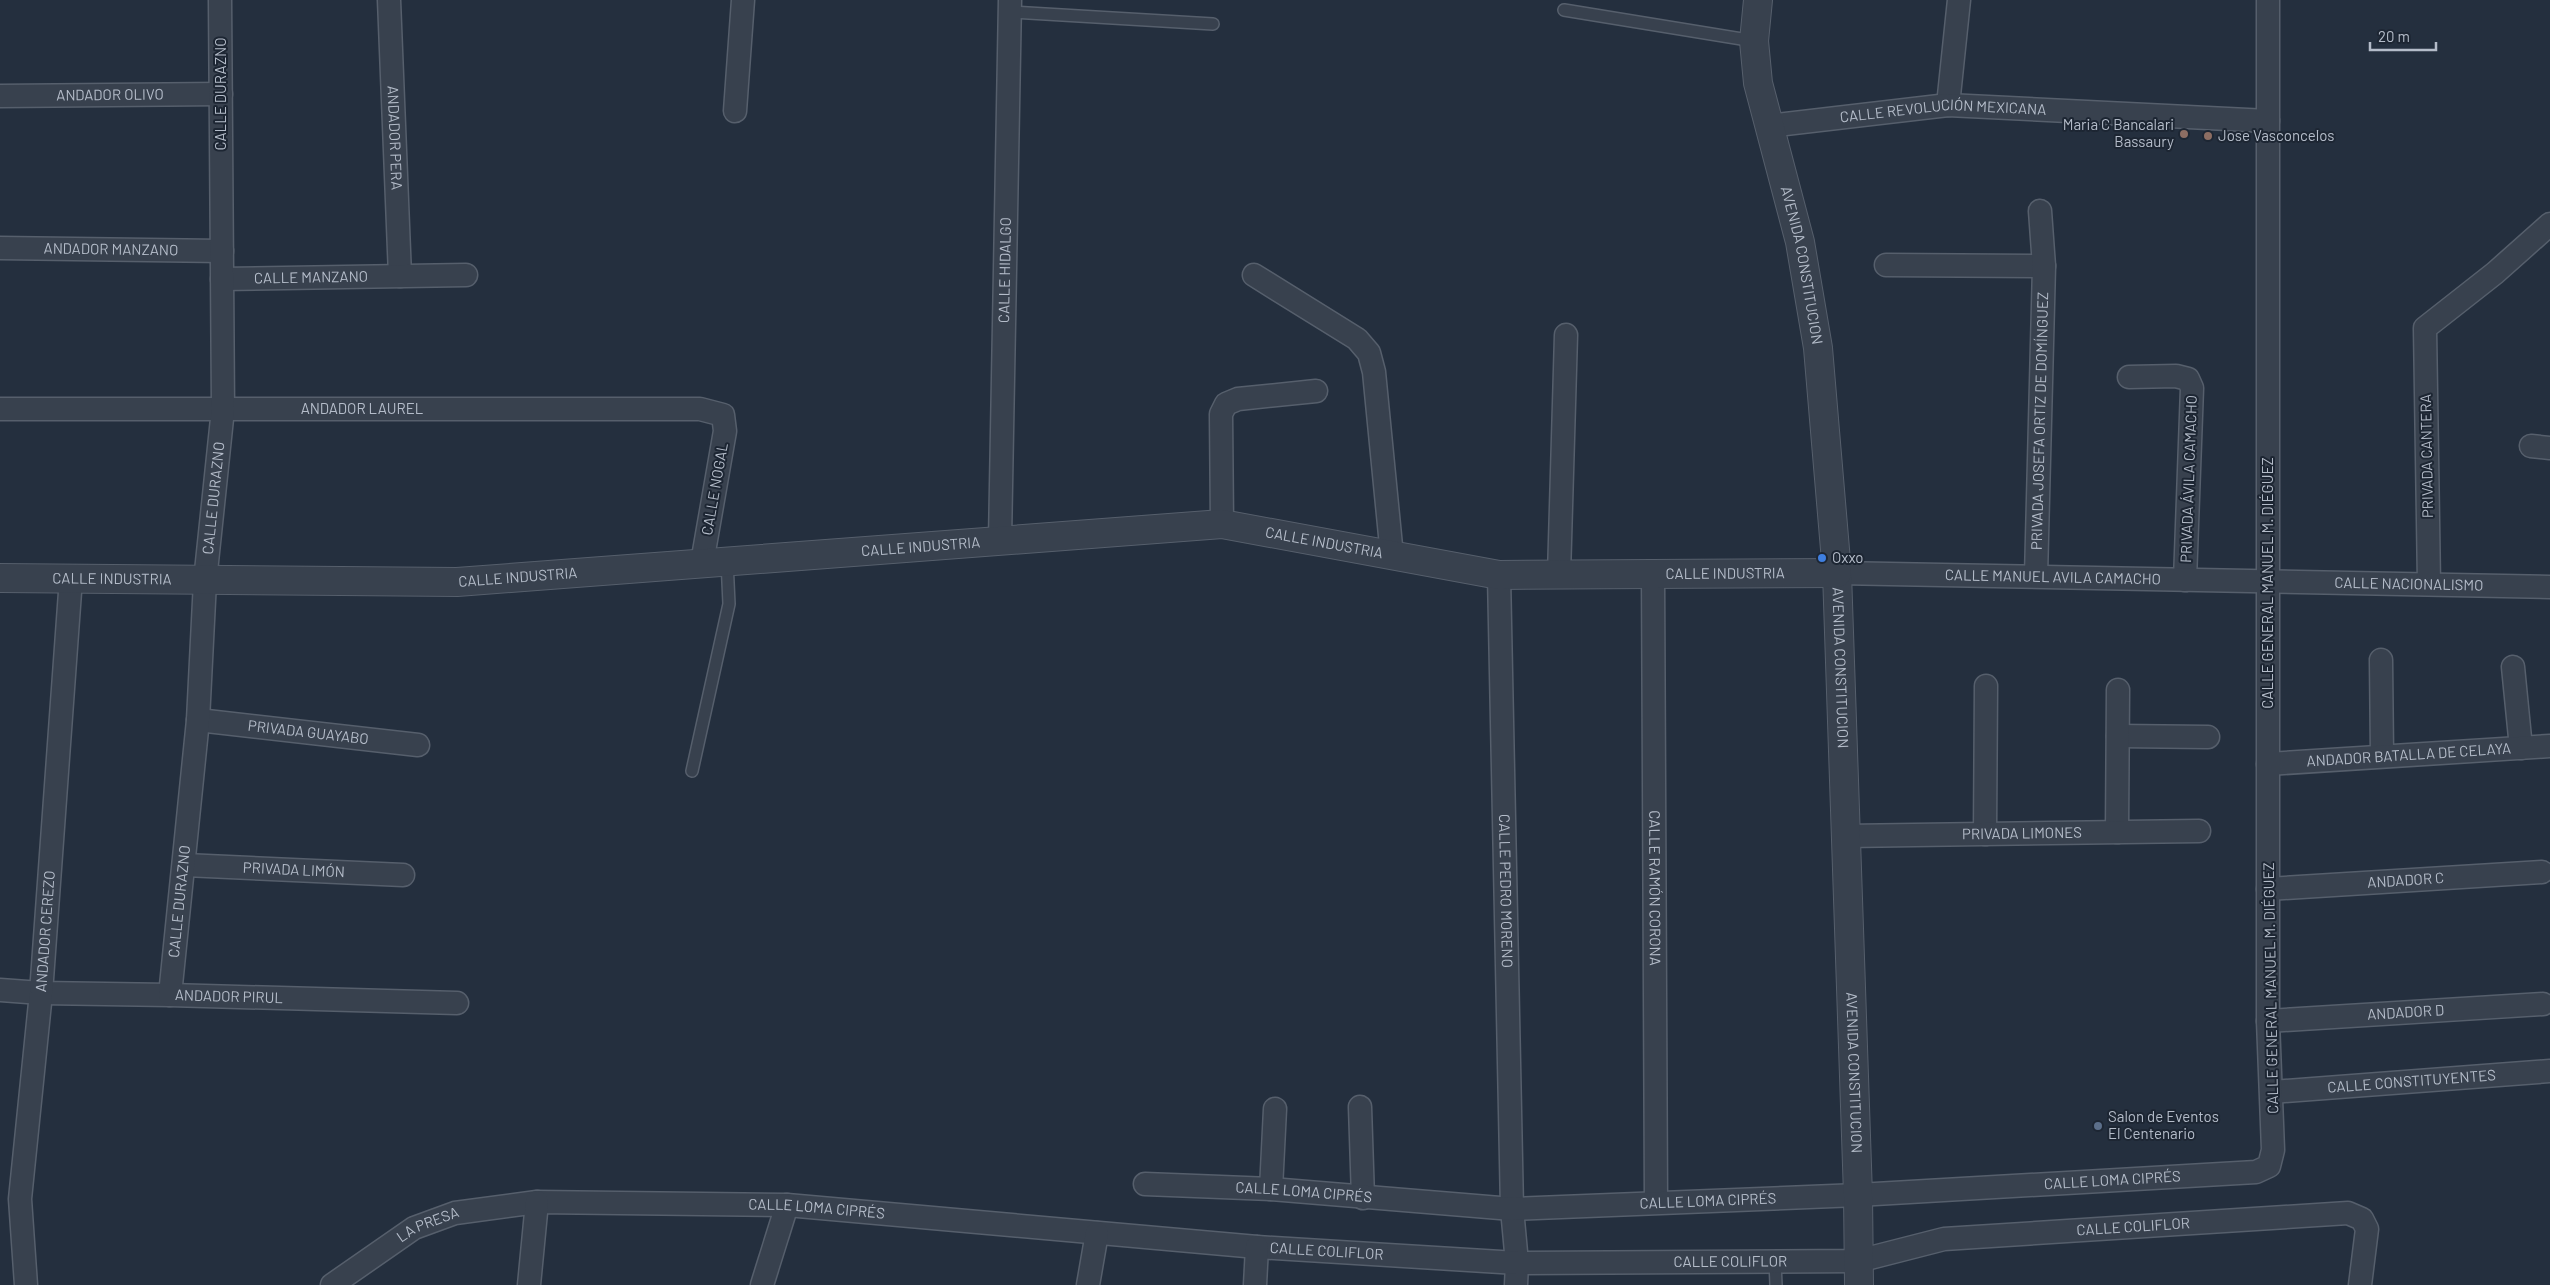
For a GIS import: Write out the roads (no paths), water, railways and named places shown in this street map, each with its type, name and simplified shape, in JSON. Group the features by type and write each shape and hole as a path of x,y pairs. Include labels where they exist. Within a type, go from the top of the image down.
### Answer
{"street":[{"name":"CALLE DURAZNO","path":"170,995 185,865 198,720 205,580 223,409 220,0"},
{"name":"ANDADOR PERA","path":"389,0 400,276"},
{"path":"735,111 743,0"},
{"name":"AVENIDA CONSTITUCION","path":"1758,0 1754,41 1758,83 1800,242 1818,348 1838,573 1858,1195 1858,1273"},
{"path":"1948,105 1959,0"},
{"name":"CALLE GENERAL MANUEL M. DIÉGUEZ","path":"2268,0 2268,1021 2274,1150 2269,1166"},
{"name":"CALLE HIDALGO","path":"1000,540 1010,6"},
{"name":"ANDADOR OLIVO","path":"0,96 221,94"},
{"name":"CALLE REVOLUCIÓN MEXICANA","path":"1768,126 1948,105 2268,121"},
{"name":"PRIVADA JOSEFA ORTIZ DE DOMÍNGUEZ","path":"2036,576 2044,266 2040,211"},
{"name":"PRIVADA CANTERA","path":"2430,584 2425,328 2495,273 2550,224"},
{"name":"ANDADOR MANZANO","path":"0,248 222,251"},
{"path":"1886,265 2044,266"},
{"name":"CALLE MANZANO","path":"222,279 466,275"},
{"path":"1254,275 1357,339 1369,353 1374,372 1392,556"},
{"path":"1559,575 1566,335"},
{"name":"PRIVADA ÁVILA CAMACHO","path":"2129,378 2176,376 2188,379 2192,388 2185,580"},
{"path":"1222,524 1221,414 1226,404 1238,398 1316,391"},
{"name":"ANDADOR LAUREL","path":"0,409 700,409 723,415"},
{"name":"CALLE NOGAL","path":"715,562 725,431 723,415"},
{"name":"CALLE INDUSTRIA","path":"0,578 456,582 1222,524 1499,575 1838,573"},
{"name":"CALLE MANUEL AVILA CAMACHO","path":"1838,573 2268,581"},
{"name":"CALLE RAMÓN CORONA","path":"1653,574 1656,1201"},
{"name":"CALLE PEDRO MORENO","path":"1499,575 1512,1209 1516,1274"},
{"name":"ANDADOR CEREZO","path":"26,1285 20,1200 41,994 71,578"},
{"name":"CALLE NACIONALISMO","path":"2268,581 2550,587"},
{"path":"2381,660 2382,756"},
{"path":"2513,667 2521,748"},
{"path":"1985,834 1986,686"},
{"path":"2117,832 2118,690"},
{"name":"PRIVADA GUAYABO","path":"198,720 418,745"},
{"path":"2118,736 2208,737"},
{"name":"ANDADOR BATALLA DE CELAYA","path":"2268,764 2550,746"},
{"name":"PRIVADA LIMONES","path":"1846,836 2199,831"},
{"name":"PRIVADA LIMÓN","path":"185,865 403,875"},
{"name":"ANDADOR C","path":"2268,889 2542,872"},
{"name":"ANDADOR PIRUL","path":"0,990 41,994 170,995 457,1003"},
{"name":"ANDADOR D","path":"2268,1021 2543,1004"},
{"name":"CALLE CONSTITUYENTES","path":"2272,1092 2550,1071"},
{"path":"1360,1107 1363,1198"},
{"path":"1271,1189 1275,1109"},
{"name":"CALLE LOMA CIPRÉS","path":"1145,1184 1271,1189 1512,1209 1656,1201 1858,1195 2256,1172 2269,1166"},
{"path":"529,1285 537,1202"},
{"name":"CALLE LOMA CIPRÉS","path":"537,1202 787,1205 1097,1232"},
{"name":"LA PRESA","path":"332,1285 414,1228 455,1213 537,1202"},
{"path":"762,1285 787,1205"},
{"name":"CALLE COLIFLOR","path":"1097,1232 1516,1274 1775,1261 1858,1273 1944,1238 2348,1213 2362,1219 2367,1229 2360,1285"},
{"path":"1088,1285 1097,1232"},
{"path":"1255,1285 1257,1247"}],"lane":[{"path":"1010,6 1213,24"},
{"path":"1564,10 1754,41"},
{"path":"692,771 729,604 715,562"},
{"path":"1775,1261 1776,1285"}],"place":[{"name":"Maria C Bancalari Bassaury","path":"2184,134"},
{"name":"Jose Vasconcelos","path":"2208,136"},
{"name":"Oxxo","path":"1822,558"},
{"name":"Salon de Eventos El Centenario","path":"2098,1126"}]}
